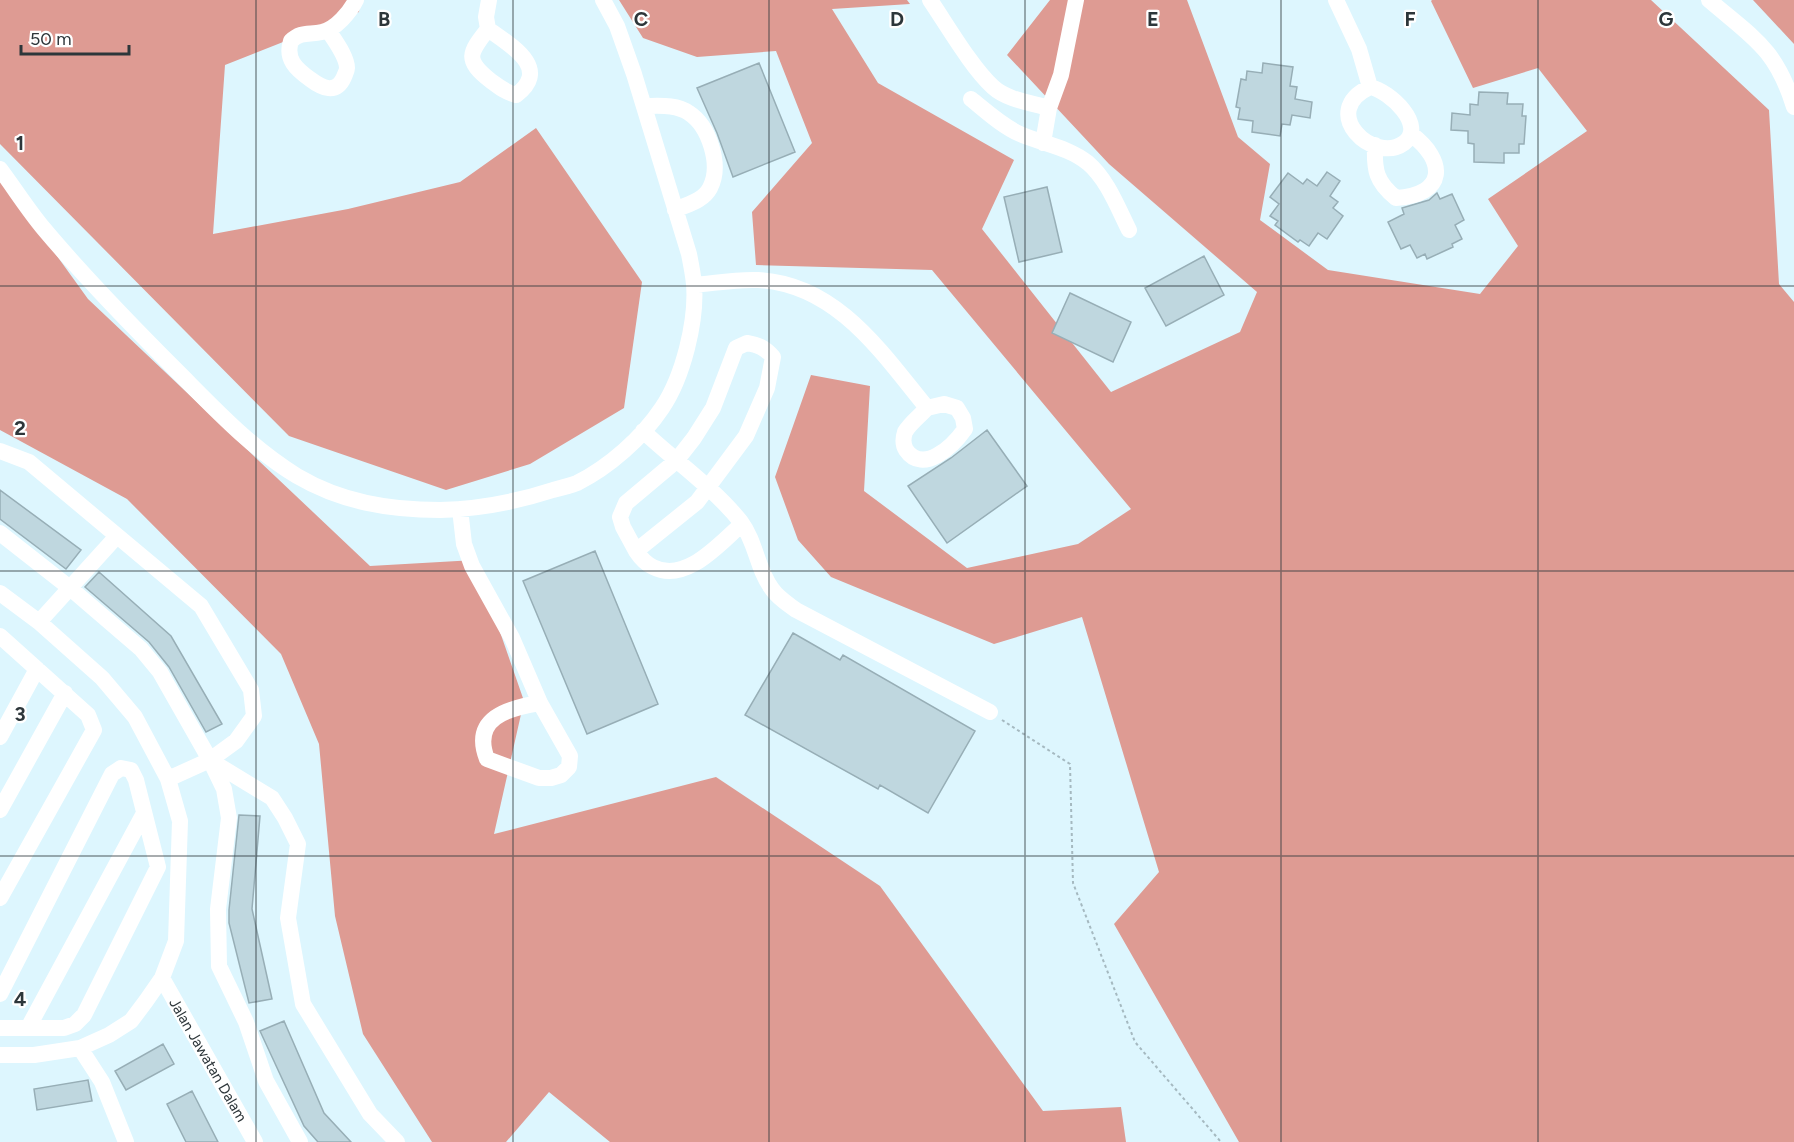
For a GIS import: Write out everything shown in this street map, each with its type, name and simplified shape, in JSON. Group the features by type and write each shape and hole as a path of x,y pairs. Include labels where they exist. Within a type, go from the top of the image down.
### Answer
{"street":[{"path":"328,30 345,15 356,0"},
{"path":"489,0 486,17 489,29"},
{"path":"0,169 42,227 104,298 233,427 263,453 298,476 332,493 368,505 411,510 491,506 533,496 576,483 611,461 643,431 663,407 680,372 691,328 694,285 689,254 617,26 603,0"},
{"path":"930,0 976,67 994,88 1016,99 1049,108"},
{"path":"1043,143 1049,108 1061,75 1076,0"},
{"path":"1336,0 1359,50 1371,87"},
{"path":"1709,0 1751,34 1772,56 1786,82 1794,106"},
{"path":"1371,87 1380,89 1391,96 1404,111 1410,122 1411,134 1406,142 1388,148 1375,145 1359,138 1350,128 1348,114 1354,100 1361,92 1371,87"},
{"path":"971,99 1001,123 1018,133 1071,151 1090,165 1106,186 1129,230"},
{"path":"644,106 671,106 687,112 702,124 713,153 714,172 710,188 700,200 675,210"},
{"path":"1375,145 1374,166 1379,180 1396,198 1403,198 1428,189 1436,174 1436,162 1430,150 1411,134"},
{"path":"694,285 759,280 791,285 820,298 844,314 872,342 927,408"},
{"path":"636,551 697,502 746,436 767,388 773,357 758,345 747,343 736,348 713,408 694,438 676,461 626,503 620,517 636,551 653,568 666,571 680,569 696,562 711,552 742,524"},
{"path":"643,431 708,489 742,524 752,541 762,572 772,589 784,601 796,610 990,712"},
{"path":"0,451 29,462 201,606 251,690 254,716 236,741 210,760 168,780"},
{"path":"460,509 464,544 472,566 512,638 540,703 570,756 569,767 561,775 551,778 539,778 487,759 482,747 487,729 497,714 517,706 540,703"},
{"path":"0,533 70,588 141,649 160,672 210,760 224,789 229,818 218,909 219,966 246,1022 266,1081 296,1141"},
{"path":"39,622 117,536"},
{"path":"0,593 39,622 102,678 135,717 168,780 180,821 176,941 162,978 131,1020 109,1035 81,1048 34,1055 0,1055"},
{"path":"0,898 94,730 88,715 1,638"},
{"path":"0,737 37,669"},
{"path":"0,810 64,693"},
{"path":"210,760 272,798 298,844 288,918 303,1004 370,1113 397,1142"},
{"path":"0,994 112,774 122,768 131,770 136,780 158,867 84,1015 75,1024 64,1029 0,1028"},
{"path":"28,1028 143,814"},
{"path":"158,867 179,863"},
{"name":"Jalan Jawatan Dalam","path":"162,978 255,1142"},
{"path":"81,1048 102,1082 126,1142"}],"path":[{"path":"990,712 1070,764 1073,883 1135,1042 1221,1142"}],"shaded area":[{"path":"0,0 360,0 359,12 225,65 213,234 348,209 460,182 536,128 642,282 624,408 530,464 446,490 289,436 0,144"},
{"path":"619,0 907,0 910,4 832,9 878,83 1014,160 982,229 1111,392 1240,332 1257,292 1109,164 1007,55 1050,0 1187,0 1238,137 1270,164 1260,220 1328,270 1480,294 1518,246 1488,199 1587,131 1538,68 1473,88 1432,0 1651,0 1769,110 1779,284 1794,302 1794,1142 1239,1142 1114,924 1159,872 1082,617 994,644 831,577 798,540 775,477 811,375 870,386 864,491 967,568 1078,544 1131,509 932,270 756,265 752,212 812,143 776,51 697,57 643,38"},
{"path":"1753,0 1794,0 1794,44"},
{"path":"0,177 88,299 370,566 475,560 524,701 494,834 716,777 880,886 1043,1111 1121,1107 1126,1142 610,1142 549,1092 506,1142 432,1142 363,1034 335,916 319,744 281,654 127,499 0,430"}],"building":[{"path":"759,63 795,152 733,177 697,88"},
{"path":"1263,63 1293,67 1290,86 1297,87 1295,99 1312,102 1310,118 1292,115 1290,125 1282,124 1280,136 1252,132 1253,121 1238,119 1240,108 1236,107 1241,79 1246,80 1247,71 1262,73"},
{"path":"1479,92 1508,93 1507,104 1523,104 1522,116 1526,116 1524,144 1519,144 1519,153 1504,153 1504,163 1474,162 1474,144 1468,143 1468,131 1451,130 1452,113 1470,115 1470,104 1478,105"},
{"path":"1327,172 1340,181 1330,196 1338,202 1333,208 1343,216 1327,239 1318,233 1309,246 1300,240 1298,242 1275,225 1278,221 1270,216 1279,204 1270,197 1288,173 1303,184 1307,179 1317,186"},
{"path":"1047,187 1062,252 1019,262 1004,197"},
{"path":"1437,193 1440,199 1452,194 1464,220 1455,225 1462,239 1452,244 1453,247 1427,259 1425,254 1417,258 1410,245 1401,249 1388,222 1404,214 1402,208 1429,200"},
{"path":"1204,256 1224,295 1166,326 1145,288"},
{"path":"1070,293 1131,322 1113,362 1052,333"},
{"path":"987,430 1027,486 947,543 908,486 951,458"},
{"path":"0,490 81,550 66,569 0,519"},
{"path":"595,551 658,704 587,734 523,581"},
{"path":"99,572 171,636 222,724 206,732 169,667 149,642 85,587"},
{"path":"793,633 840,660 843,655 975,731 928,813 880,785 878,789 745,715"},
{"path":"239,815 260,816 252,909 272,999 249,1003 229,923"},
{"path":"284,1021 324,1113 351,1142 318,1142 304,1126 260,1031"},
{"path":"163,1044 174,1064 126,1090 115,1071"},
{"path":"88,1080 92,1101 37,1110 34,1089"},
{"path":"192,1091 218,1142 186,1142 167,1104"}]}
